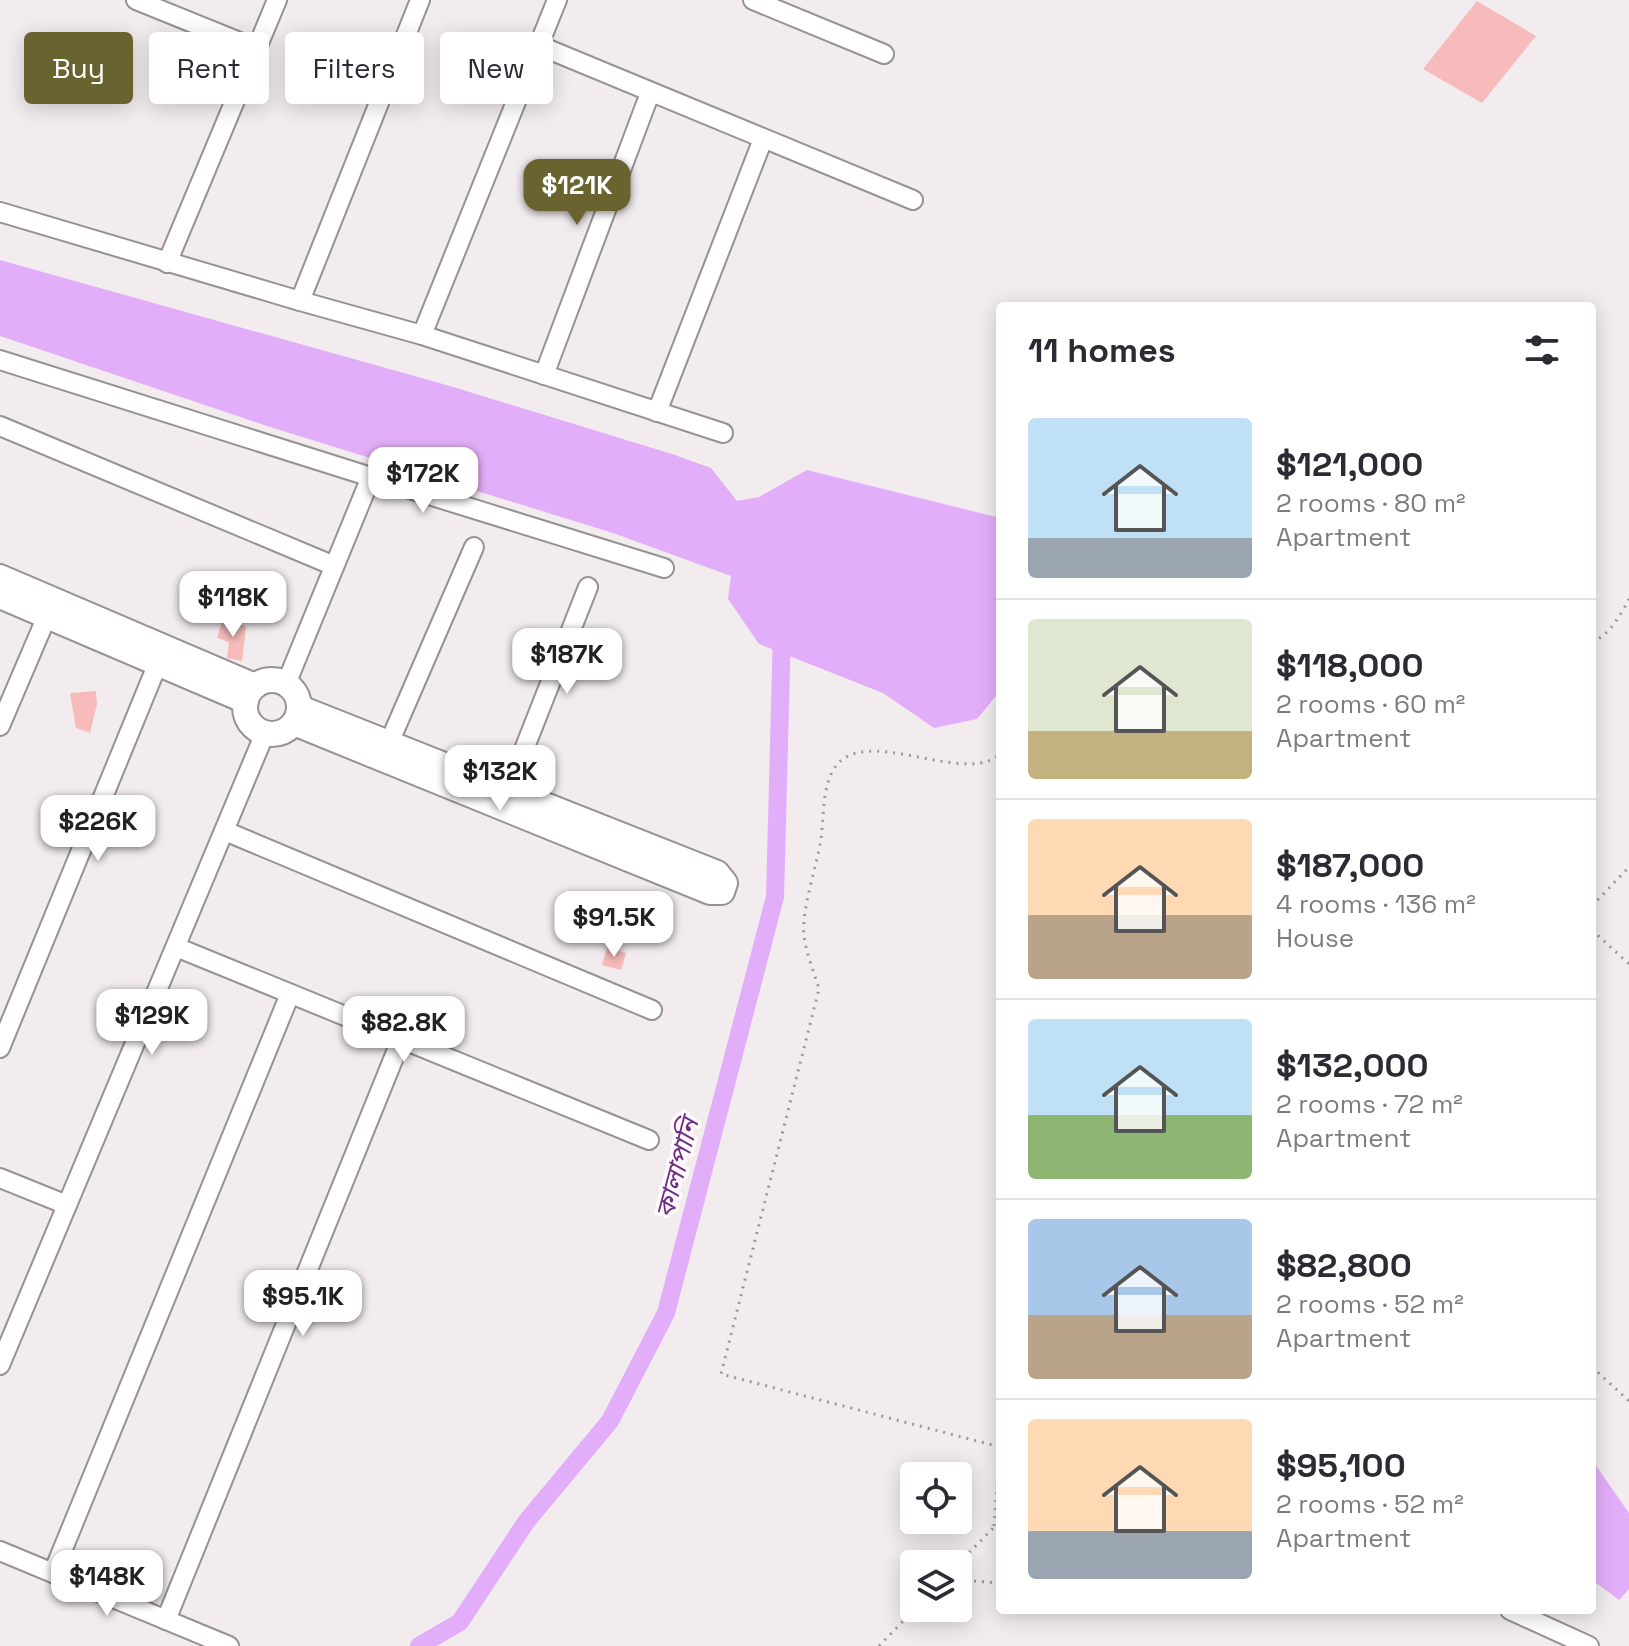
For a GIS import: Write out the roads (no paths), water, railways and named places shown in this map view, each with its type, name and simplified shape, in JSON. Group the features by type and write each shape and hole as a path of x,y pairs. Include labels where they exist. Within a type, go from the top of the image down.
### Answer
{"street":[{"path":"136,0 215,32"},
{"path":"264,32 277,0"},
{"path":"300,301 420,0"},
{"path":"543,32 557,0"},
{"path":"753,0 884,54"},
{"path":"553,51 913,200"},
{"path":"544,375 650,93"},
{"path":"167,263 234,104"},
{"path":"422,335 514,104"},
{"path":"657,412 763,139"},
{"path":"0,212 422,335 723,433"},
{"path":"0,360 664,568"},
{"path":"0,426 332,565"},
{"path":"286,684 332,565 371,477"},
{"path":"389,743 474,547"},
{"path":"0,577 250,693"},
{"path":"508,790 588,587"},
{"path":"0,596 158,663 250,693"},
{"path":"0,726 47,616"},
{"path":"0,1048 158,663"},
{"path":"270,680 286,684 296,694 297,715 281,733 265,733 251,724 250,693 270,680"},
{"path":"297,715 389,743 508,790 713,882 297,715"},
{"path":"0,1365 265,733"},
{"path":"225,831 652,1010"},
{"path":"176,947 649,1140"},
{"path":"53,1573 290,994"},
{"path":"166,1620 401,1040"},
{"path":"0,1178 67,1205"},
{"path":"0,1311 19,1318"},
{"path":"0,1551 229,1646"},
{"path":"1519,1614 1589,1646"}],"waterway":[{"name":"কালাপানি","path":"419,1646 460,1622 526,1522 610,1421 666,1313 775,897 782,630"}]}
